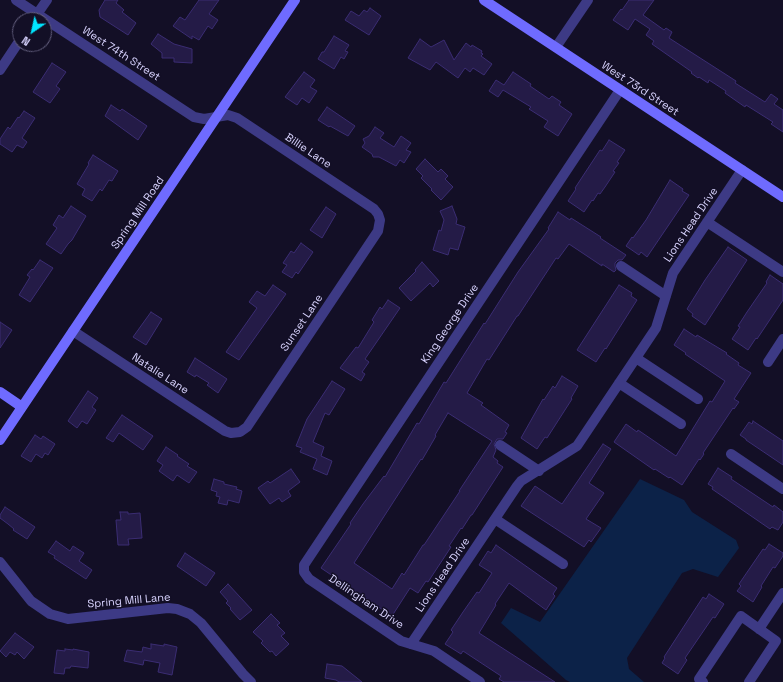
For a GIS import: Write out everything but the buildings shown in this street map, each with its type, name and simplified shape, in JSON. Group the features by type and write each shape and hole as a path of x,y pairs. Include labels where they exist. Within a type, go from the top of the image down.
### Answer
{"street":[{"name":"West 74th Street","path":"16,0 29,12"},
{"path":"39,12 47,0"},
{"name":"Spring Mill Road","path":"0,440 295,0"},
{"name":"West 73rd Street","path":"484,0 783,197"},
{"path":"556,47 588,0"},
{"name":"West 74th Street","path":"52,28 194,117 204,119 216,118"},
{"path":"0,70 12,52"},
{"name":"King George Drive","path":"304,572 304,565 306,561 620,90"},
{"name":"Billie Lane","path":"216,118 228,115 237,118 374,209 380,220"},
{"name":"Lions Head Drive","path":"411,644 521,481 577,446 658,324 673,273 742,170"},
{"name":"Sunset Lane","path":"236,433 247,427 378,231 380,220"},
{"path":"707,222 783,272"},
{"path":"621,266 666,296"},
{"name":"Natalie Lane","path":"73,331 225,431 236,433"},
{"path":"768,362 783,339"},
{"path":"636,358 698,399"},
{"path":"619,383 681,424"},
{"path":"0,392 22,407"},
{"path":"500,445 539,471"},
{"path":"731,454 783,489"},
{"path":"495,519 563,564"},
{"name":"Spring Mill Lane","path":"0,562 31,601 50,614 68,618 168,608 190,614 201,622 251,682"},
{"name":"Dellingham Drive","path":"304,572 309,578 401,640 434,651 480,682"},
{"path":"760,629 783,593"},
{"path":"703,682 699,679 741,616 776,641 748,682"}],"water":[{"path":"640,479 684,500 692,512 736,540 739,548 718,577 693,569 682,573 627,658 629,669 644,682 570,682 501,623 511,608 540,622"}]}
